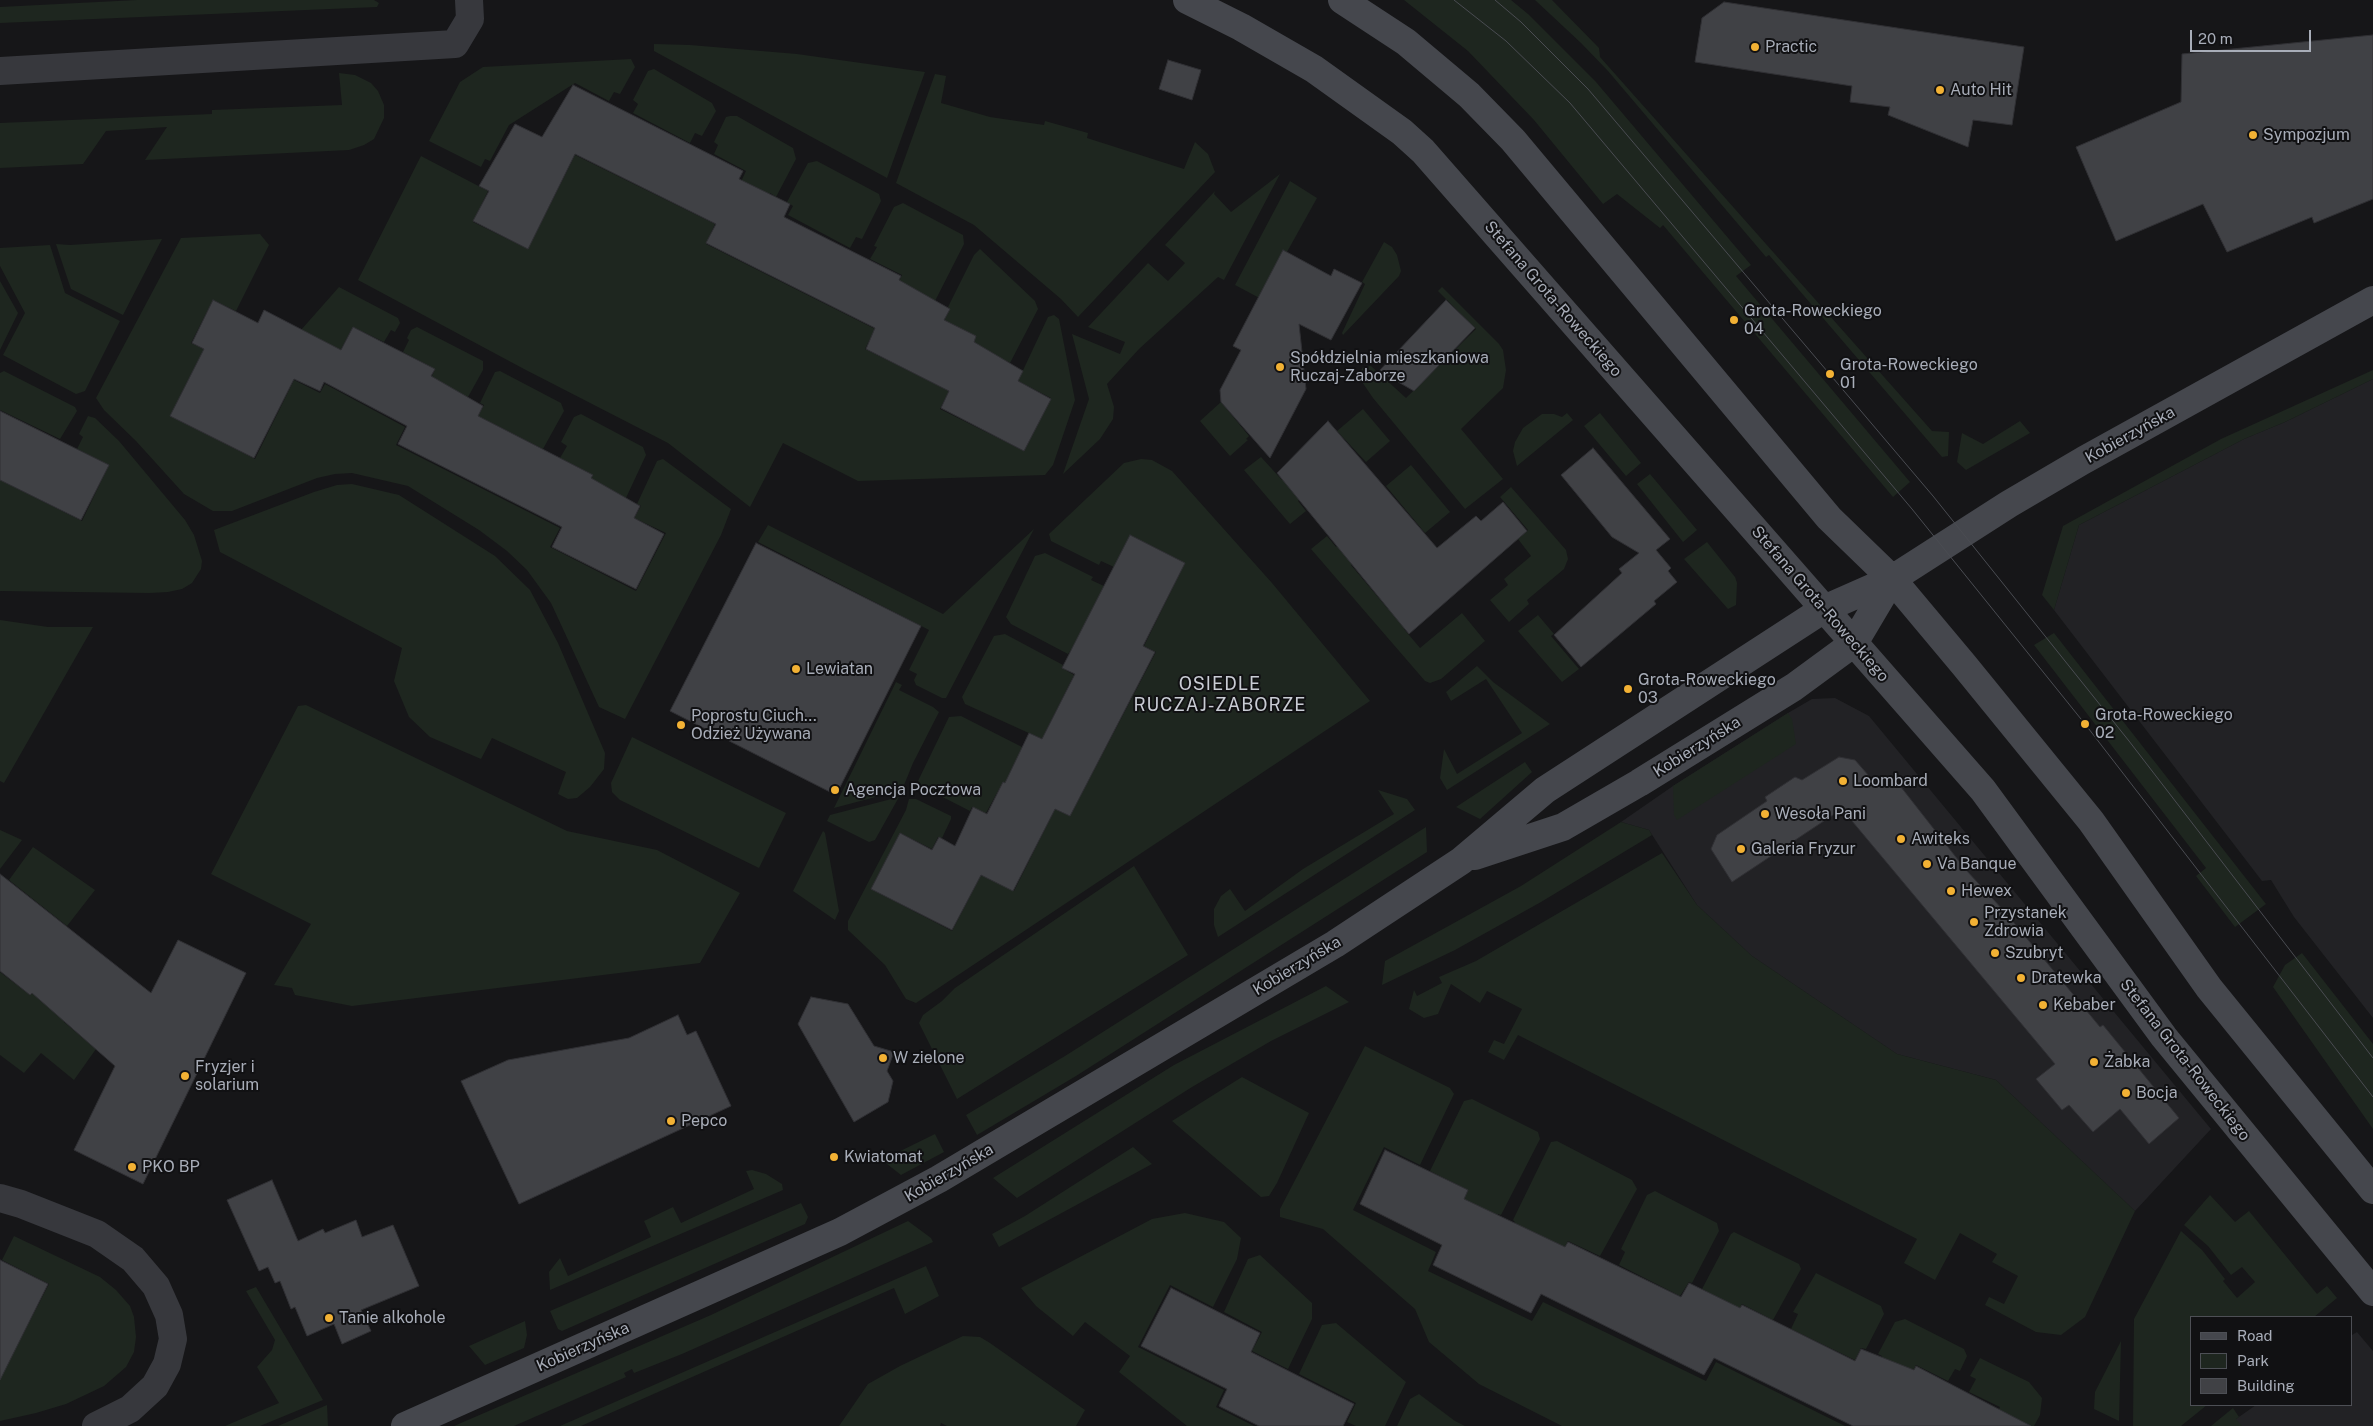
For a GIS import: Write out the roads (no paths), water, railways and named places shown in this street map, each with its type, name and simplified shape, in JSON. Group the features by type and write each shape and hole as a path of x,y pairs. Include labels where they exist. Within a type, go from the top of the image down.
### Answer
{"main road":[{"name":"Stefana Grota-Roweckiego","path":"1187,0 1241,27 1314,69 1402,132 1422,151 1983,790 2164,1037 2373,1292"},
{"path":"1342,0 1406,42 1469,95 1514,140 1818,506 1892,579 2091,821 2209,988 2373,1190"},
{"name":"Kobierzyńska","path":"405,1426 840,1232 897,1203 1335,944 1462,861 1545,790 1824,609 1892,579 2084,460 2373,300"},
{"name":"Kobierzyńska","path":"1462,861 1563,827 1639,783 1794,687 1854,643 1892,579"}],"street":[{"path":"0,71 455,44 470,19 470,0"},
{"path":"0,1198 22,1204 97,1234 133,1260 156,1286 169,1315 173,1339 167,1364 155,1386 130,1409 96,1426"}],"tram line":[{"path":"1454,0 1506,41 1570,103 1912,509 2085,724 2373,1097"},
{"path":"1495,0 1521,22 1588,89 1933,496 2129,741 2373,1058"}],"place":[{"name":"Practic","path":"1755,47"},
{"name":"Auto Hit","path":"1940,90"},
{"name":"Sympozjum","path":"2253,135"},
{"name":"Grota-Roweckiego 04","path":"1734,320"},
{"name":"Spółdzielnia mieszkaniowa Ruczaj-Zaborze","path":"1280,367"},
{"name":"Grota-Roweckiego 01","path":"1830,374"},
{"name":"Lewiatan","path":"796,669"},
{"name":"Grota-Roweckiego 03","path":"1628,689"},
{"name":"Grota-Roweckiego 02","path":"2085,724"},
{"name":"Poprostu Ciuch... Odzież Używana","path":"681,725"},
{"name":"Loombard","path":"1843,781"},
{"name":"Agencja Pocztowa","path":"835,790"},
{"name":"Wesoła Pani","path":"1765,814"},
{"name":"Awiteks","path":"1901,839"},
{"name":"Galeria Fryzur","path":"1741,849"},
{"name":"Va Banque","path":"1927,864"},
{"name":"Hewex","path":"1951,891"},
{"name":"Przystanek Zdrowia","path":"1974,922"},
{"name":"Szubryt","path":"1995,953"},
{"name":"Dratewka","path":"2021,978"},
{"name":"Kebaber","path":"2043,1005"},
{"name":"W zielone","path":"883,1058"},
{"name":"Żabka","path":"2094,1062"},
{"name":"Fryzjer i solarium","path":"185,1076"},
{"name":"Bocja","path":"2126,1093"},
{"name":"Pepco","path":"671,1121"},
{"name":"Kwiatomat","path":"834,1157"},
{"name":"PKO BP","path":"132,1167"},
{"name":"Tanie alkohole","path":"329,1318"}],"district":[{"name":"OSIEDLE RUCZAJ-ZABORZE","path":"1220,694"}]}
